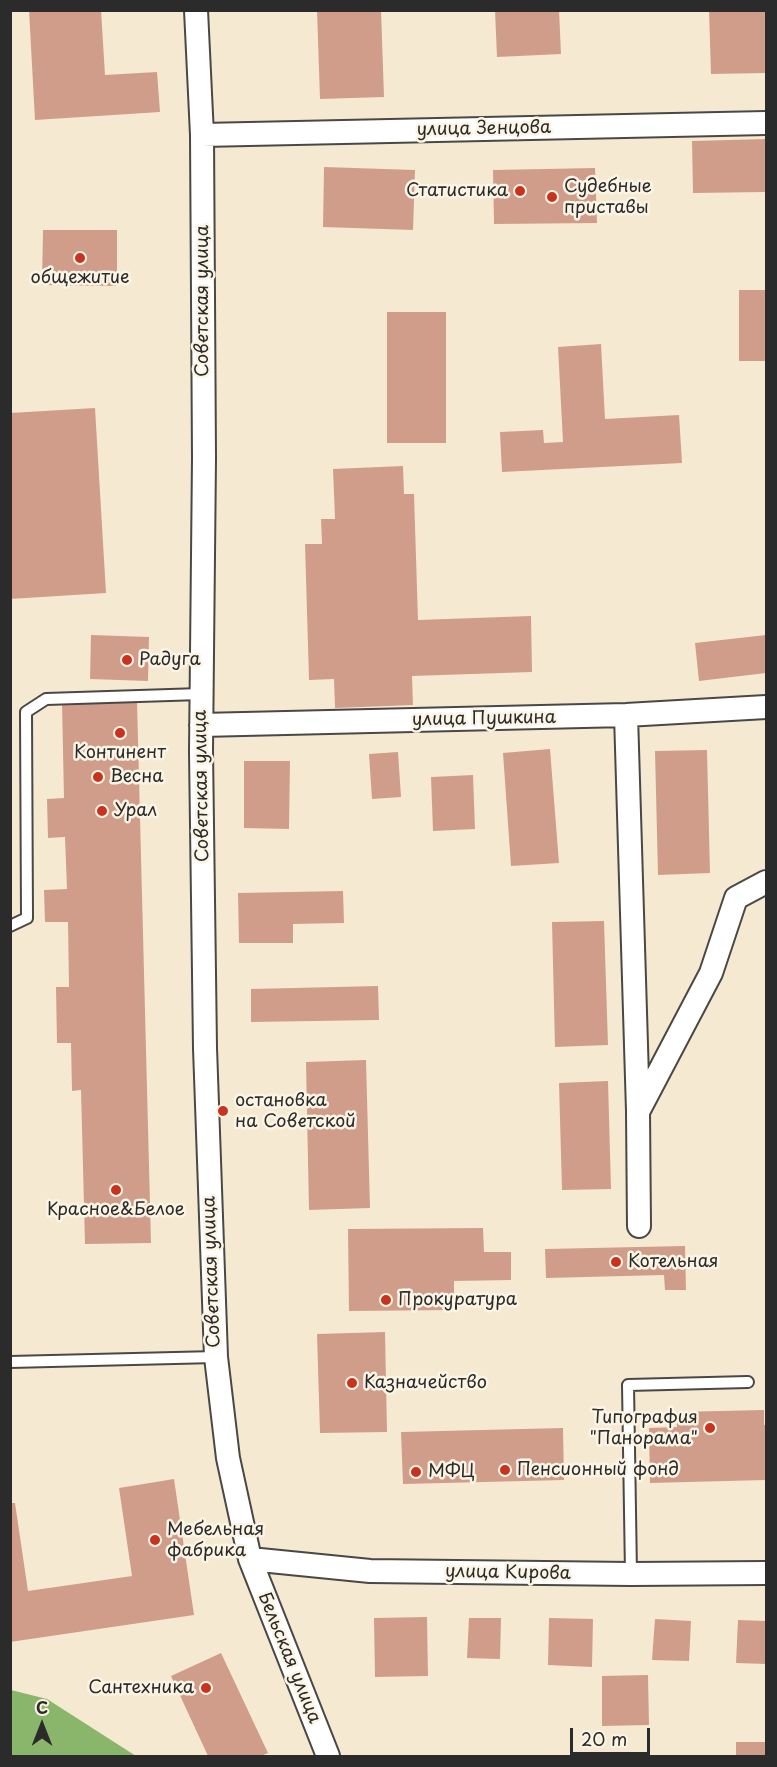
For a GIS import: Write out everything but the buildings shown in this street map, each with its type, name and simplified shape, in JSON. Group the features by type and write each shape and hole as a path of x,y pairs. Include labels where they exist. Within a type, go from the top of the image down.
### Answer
{"street":[{"name":"Советская улица","path":"196,10 202,135 204,458 201,725 205,1048 216,1357 228,1458 250,1559"},
{"name":"улица Зенцова","path":"202,135 766,123"},
{"name":"улица Пушкина","path":"201,725 626,716 766,707"},
{"path":"626,716 638,1111 639,1226"},
{"path":"638,1111 711,973 736,898 766,882"},
{"name":"улица Кирова","path":"250,1559 370,1571 766,1573"},
{"name":"Бельская улица","path":"250,1559 328,1756"}],"lane":[{"path":"10,926 27,918 26,712 46,699 201,694"},
{"path":"10,1362 216,1357"},
{"path":"631,1574 628,1385 748,1383"}],"green space":[{"path":"11,1690 47,1699 136,1756 11,1756"}],"place":[{"name":"Статистика","path":"520,191"},
{"name":"Судебные приставы","path":"552,197"},
{"name":"общежитие","path":"80,258"},
{"name":"Радуга","path":"127,660"},
{"name":"Континент","path":"120,733"},
{"name":"Весна","path":"98,777"},
{"name":"Урал","path":"102,811"},
{"name":"остановка на Советской","path":"223,1111"},
{"name":"Красное&Белое","path":"116,1190"},
{"name":"Котельная","path":"616,1262"},
{"name":"Прокуратура","path":"386,1300"},
{"name":"Казначейство","path":"352,1383"},
{"name":"Типография \"Панорама\"","path":"710,1428"},
{"name":"Пенсионный фонд","path":"505,1470"},
{"name":"МФЦ","path":"416,1472"},
{"name":"Мебельная фабрика","path":"155,1540"},
{"name":"Сантехника","path":"206,1688"}]}
